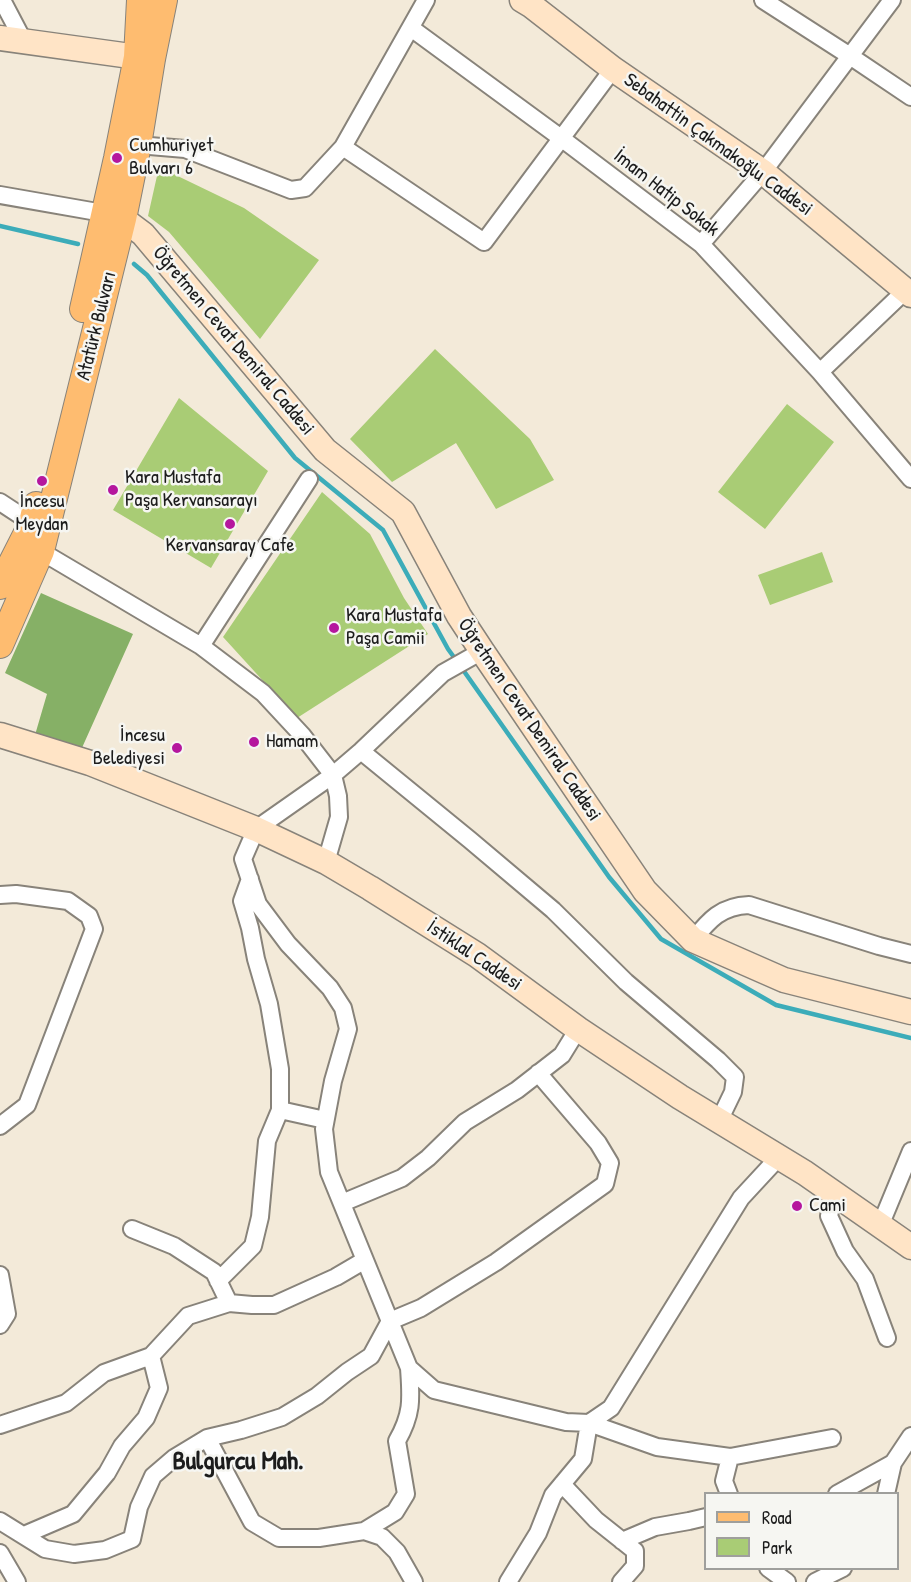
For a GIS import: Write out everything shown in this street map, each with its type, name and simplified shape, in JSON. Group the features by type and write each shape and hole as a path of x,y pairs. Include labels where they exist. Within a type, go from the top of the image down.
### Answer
{"main road":[{"name":"Atatürk Bulvarı","path":"0,645 32,538 97,248 113,216 138,145 145,58 140,0"},
{"name":"Atatürk Bulvarı","path":"113,216 117,158 164,0"},
{"name":"Sebahattin Çakmakoğlu Caddesi","path":"530,2 613,69 763,172 909,293"},
{"path":"0,38 145,58"},
{"name":"Öğretmen Cevat Demiral Caddesi","path":"113,216 143,234 325,450 403,512 459,616 476,654 645,891 693,940 784,980 911,1012"},
{"name":"Atatürk Bulvarı","path":"0,586 32,538"},
{"name":"İstiklal Caddesi","path":"0,735 90,763 256,829 326,862 477,955 578,1029 719,1121 805,1173 911,1247"}],"street":[{"path":"2,0 24,42"},
{"path":"138,145 185,149 291,190 305,188 344,147 426,0"},
{"path":"763,0 911,97"},
{"path":"701,243 763,172 892,0"},
{"name":"İmam Hatip Sokak","path":"411,28 701,243 820,372 911,479"},
{"path":"344,147 484,242 613,69"},
{"path":"0,195 113,216"},
{"path":"820,372 909,293"},
{"path":"201,646 309,479"},
{"path":"0,502 32,538 201,646 263,693 302,735 333,775 338,796 339,816 326,862"},
{"path":"207,1438 252,1522 279,1538 319,1538 364,1531 395,1512 406,1494 397,1441 406,1425 411,1400 408,1368 329,1172 324,1129 333,1081 348,1029 343,1008 330,988 288,944 258,904 243,859 256,829 333,775 443,673 476,654"},
{"path":"361,751 553,910 626,982 735,1077 733,1092 719,1121"},
{"path":"218,1281 253,1246 260,1217 267,1141 280,1110 279,1069 269,1004 242,901 250,879"},
{"path":"0,895 16,894 68,901 89,916 94,929 27,1105 0,1126"},
{"path":"693,940 708,921 719,913 729,907 749,905 911,954"},
{"path":"342,1203 402,1178 428,1158 465,1122 517,1090 562,1055 578,1029"},
{"path":"0,1521 45,1549 74,1554 105,1550 132,1539 139,1507 153,1476 174,1458 207,1438 282,1417 317,1396 371,1356 390,1321 421,1308 496,1262 605,1184 610,1163 598,1143 538,1073"},
{"path":"280,1110 325,1120"},
{"path":"880,1226 911,1151"},
{"path":"508,1582 538,1533 553,1496 583,1459 589,1423 611,1408 741,1198 778,1158"},
{"path":"834,1193 829,1216 844,1251 865,1279 886,1338"},
{"path":"132,1229 174,1246 214,1272 229,1303"},
{"path":"0,1425 66,1403 104,1373 151,1356 188,1316 229,1303 274,1305 336,1277 365,1260"},
{"path":"0,1275 7,1314 0,1325"},
{"path":"24,1535 74,1514 106,1473 122,1446 146,1418 159,1388 151,1356"},
{"path":"408,1368 434,1390 567,1422 589,1423 657,1447 730,1457 832,1438"},
{"path":"886,1492 893,1463 911,1436"},
{"path":"728,1492 724,1481 730,1457"},
{"path":"841,1492 893,1463"},
{"path":"562,1484 597,1520 635,1551 635,1566 621,1582"},
{"path":"622,1541 654,1527 704,1516"},
{"path":"364,1531 382,1537 397,1552 414,1582"},
{"path":"0,1553 17,1582"},
{"path":"769,1570 787,1582"},
{"path":"814,1582 841,1570"}],"green space":[{"path":"159,167 244,208 319,260 260,339 169,232 148,216"},
{"path":"435,349 530,439 554,480 496,509 456,443 392,482 350,439"},
{"path":"179,398 268,471 211,568 113,510"},
{"path":"787,404 834,442 765,529 718,492"},
{"path":"322,492 370,534 404,598 428,634 297,718 223,637"},
{"path":"822,552 833,582 770,605 758,575"},
{"path":"41,593 133,634 81,750 35,735 47,694 5,673"}],"waterway":[{"path":"0,226 78,244"},
{"path":"134,264 147,275 295,458 383,530 456,660"},
{"path":"461,667 609,877 661,939 776,1005 911,1038"}],"place":[{"name":"Cumhuriyet Bulvarı 6","path":"117,158"},
{"name":"İncesu Meydan","path":"42,481"},
{"name":"Kara Mustafa Paşa Kervansarayı","path":"113,490"},
{"name":"Kervansaray Cafe","path":"230,524"},
{"name":"Kara Mustafa Paşa Camii","path":"334,628"},
{"name":"Hamam","path":"254,742"},
{"name":"İncesu Belediyesi","path":"177,748"},
{"name":"Cami","path":"797,1206"}],"district":[{"name":"Bulgurcu Mah.","path":"238,1462"}]}
